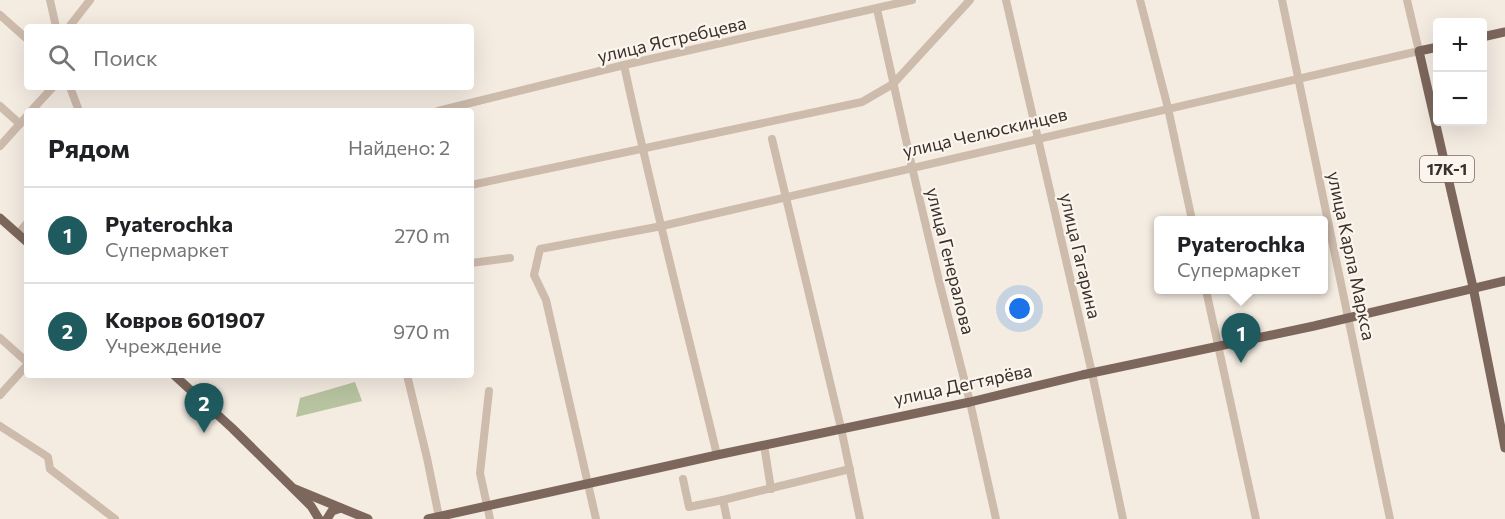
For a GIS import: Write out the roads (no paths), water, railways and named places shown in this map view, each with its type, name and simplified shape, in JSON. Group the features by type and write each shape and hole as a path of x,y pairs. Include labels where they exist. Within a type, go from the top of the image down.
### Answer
{"main road":[{"path":"1487,36 1505,32"},
{"name":"улица Челюскинцев","path":"1419,51 1433,48"},
{"name":"17К-1","path":"1419,51 1473,287 1505,448"},
{"path":"0,218 24,239"},
{"name":"улица Дегтярёва","path":"428,519 455,516 488,505 970,402 1505,281"},
{"path":"177,378 292,487 311,506 319,519"},
{"path":"292,487 355,516 368,519"},
{"path":"327,519 332,511 340,508"}],"street":[{"path":"50,0 55,24"},
{"path":"71,24 90,0"},
{"name":"улица Ястребцева","path":"450,108 624,65 912,0"},
{"path":"474,184 862,102 893,84 970,0"},
{"name":"улица Гагарина","path":"1006,0 1092,373 1123,519"},
{"path":"1140,0 1168,108 1191,216"},
{"name":"улица Карла Маркса","path":"1282,0 1327,216"},
{"path":"1407,0 1419,51"},
{"name":"улица Генералова","path":"877,9 912,167 970,402 996,519"},
{"path":"0,15 24,36"},
{"name":"улица Челюскинцев","path":"589,483 546,300 534,274 540,249 662,226 1419,51"},
{"path":"624,65 642,149 717,455"},
{"path":"34,108 50,90"},
{"path":"71,90 78,108"},
{"path":"0,106 20,124"},
{"path":"0,146 24,119"},
{"path":"772,139 841,428 860,519"},
{"name":"улица Карла Маркса","path":"1328,219 1390,519"},
{"path":"18,234 24,227"},
{"path":"474,262 510,258"},
{"path":"1207,294 1256,519"},
{"path":"0,338 24,361"},
{"path":"0,395 24,367"},
{"path":"407,378 439,517"},
{"path":"489,391 480,473 490,519"},
{"path":"0,426 48,457 50,469 115,519"},
{"path":"764,445 771,489"},
{"path":"684,479 689,507 850,469"},
{"path":"589,483 596,519"},
{"path":"723,500 727,519"}],"place":[{"name":"Pyaterochka","path":"1241,363"},
{"name":"Ковров 601907","path":"204,433"}]}
